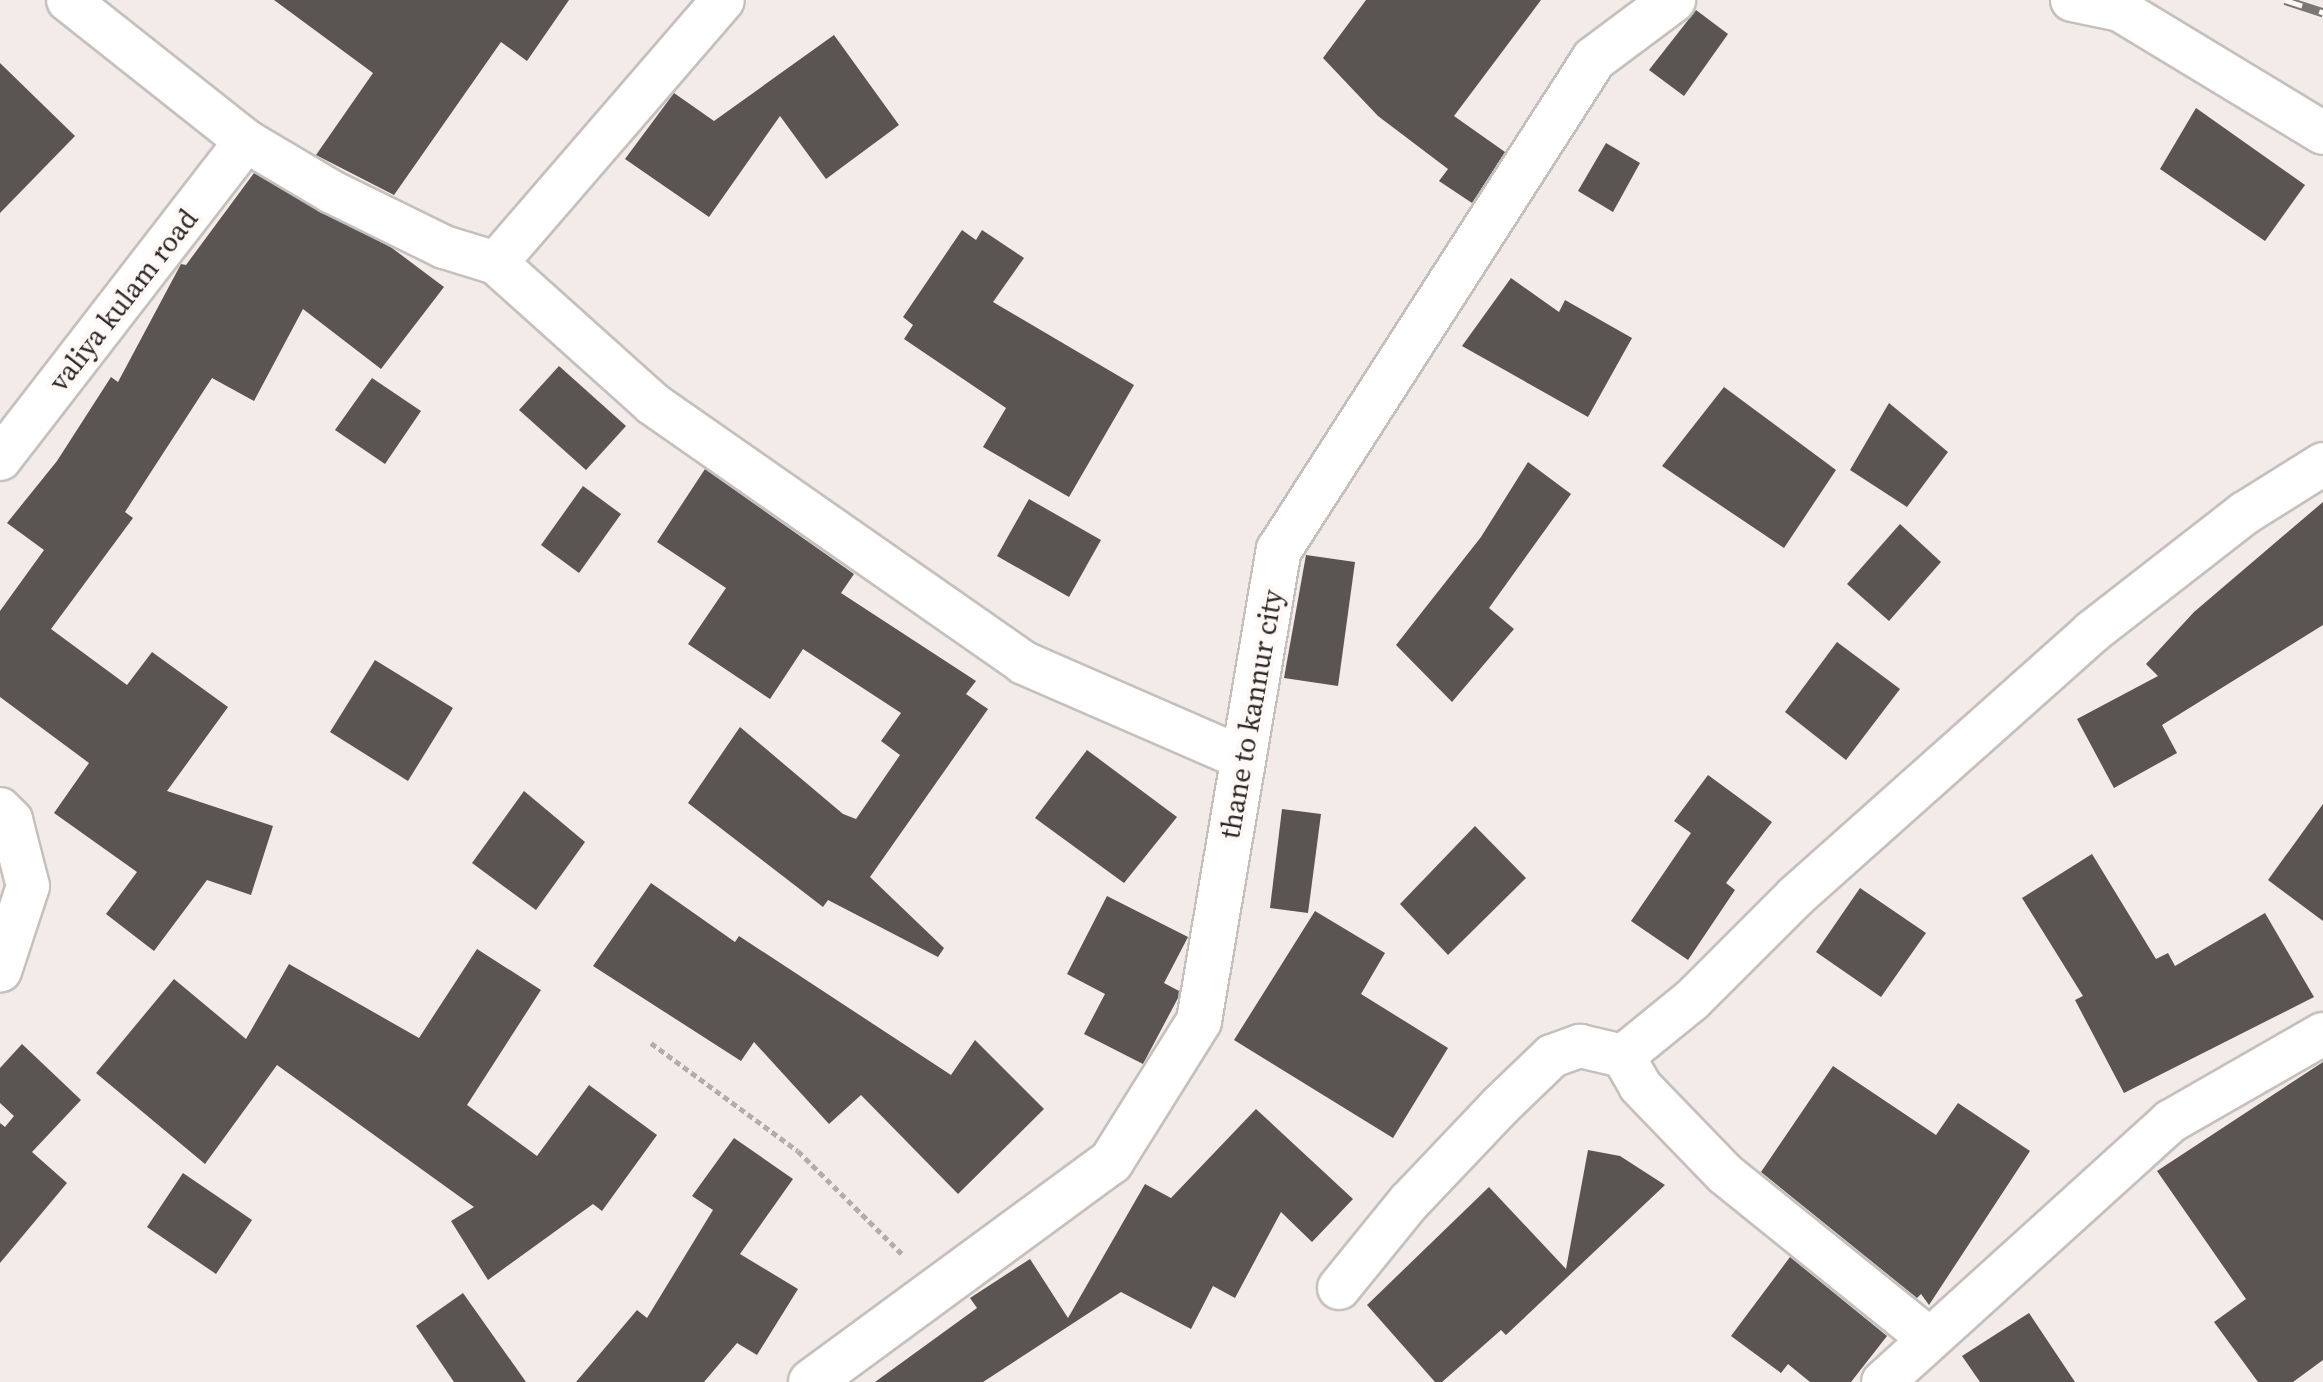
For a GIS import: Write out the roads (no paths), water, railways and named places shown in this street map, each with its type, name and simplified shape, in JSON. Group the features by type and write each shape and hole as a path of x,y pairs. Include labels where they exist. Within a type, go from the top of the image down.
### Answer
{"street":[{"path":"68,0 246,141 416,233 496,263 653,404 1024,663 1243,758"},
{"path":"496,263 723,0"},
{"path":"2072,0 2120,10 2323,133"},
{"name":"thane to kannur city","path":"811,1382 1111,1162 1199,1021 1279,550 1594,59 1651,6"},
{"name":"valiya kulam road","path":"0,459 246,141"},
{"path":"1623,1056 1692,1000 1796,896 2092,632 2245,513 2323,464"},
{"path":"0,809 11,820 28,886 0,971"},
{"path":"1883,1382 1927,1337 2171,1121 2323,1034"},
{"path":"1339,1288 1409,1202 1552,1056 1580,1046 1623,1056 1640,1086 1725,1174 1927,1337"}],"railway":[{"path":"2285,0 2323,12"}]}
